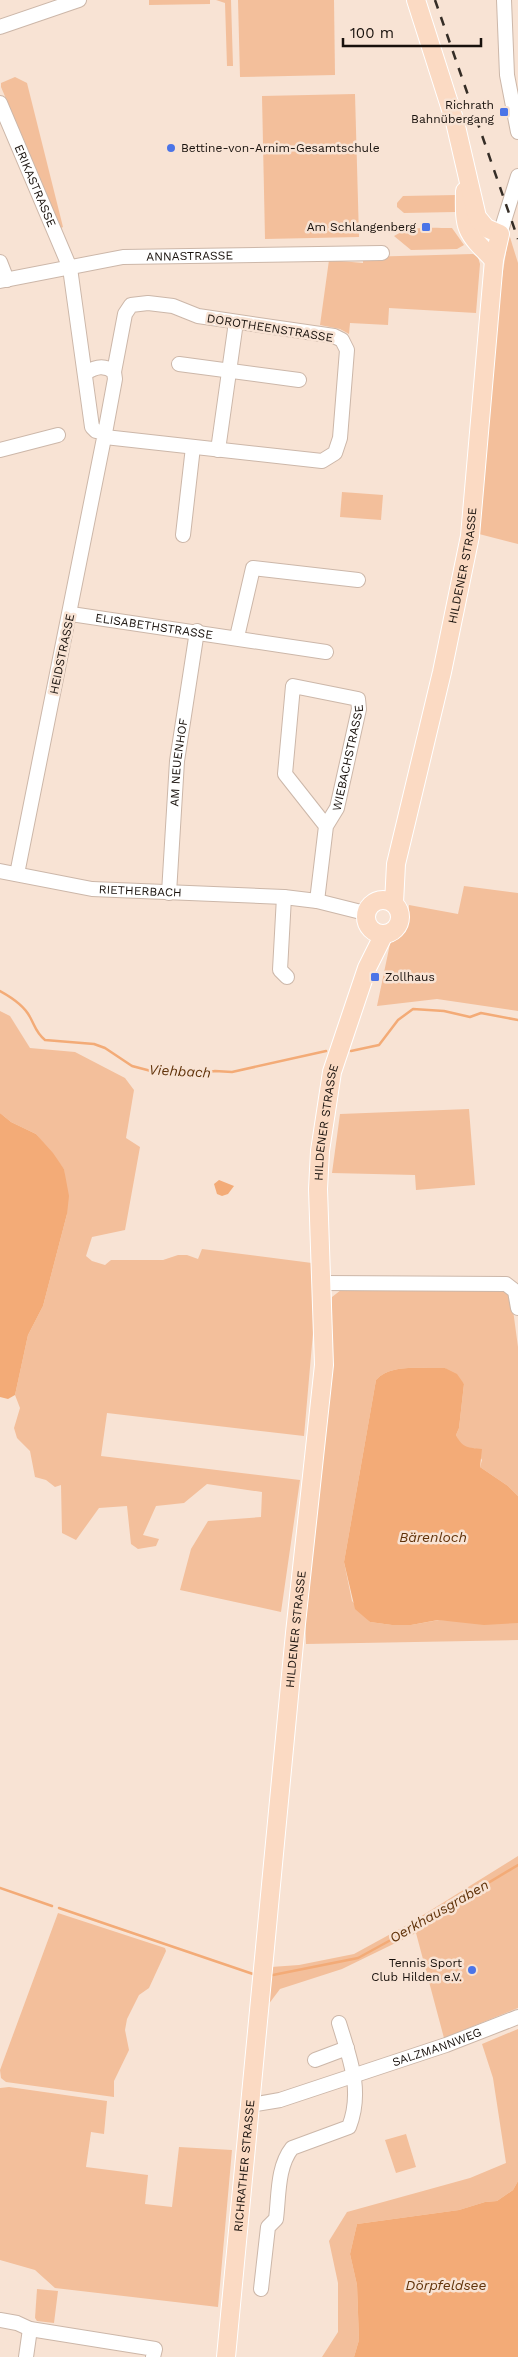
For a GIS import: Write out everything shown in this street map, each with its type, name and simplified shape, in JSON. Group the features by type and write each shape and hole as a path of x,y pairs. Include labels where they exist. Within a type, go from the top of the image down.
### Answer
{"main road":[{"path":"416,0 455,122 481,224 500,234"},
{"path":"466,168 466,224 474,240 494,260"},
{"name":"HILDENER STRASSE","path":"387,901 444,664 470,536 494,260 500,234"},
{"path":"374,901 387,901 401,918 393,932 378,932 365,920 365,913 374,901"},
{"name":"HILDENER STRASSE","path":"263,1975 324,1365 318,1189 320,1151 332,1072 378,932"},
{"name":"RICHRATHER STRASSE","path":"226,2357 263,1975"}],"street":[{"path":"0,27 78,0"},
{"path":"504,0 507,75 518,132"},
{"name":"ERIKASTRASSE","path":"0,103 70,268"},
{"path":"500,234 518,176"},
{"name":"ANNASTRASSE","path":"4,281 123,257 382,253"},
{"path":"0,262 4,281"},
{"path":"70,268 92,427 105,435"},
{"name":"DOROTHEENSTRASSE","path":"105,435 322,461 336,453 340,438 347,350 342,340 323,334 198,316 173,306 148,303 131,305 125,314 114,372"},
{"path":"218,450 236,322"},
{"path":"178,364 299,380"},
{"path":"86,373 102,367 114,372"},
{"name":"HEIDSTRASSE","path":"16,874 105,435 115,379 114,372"},
{"path":"0,450 58,435"},
{"path":"183,535 193,447"},
{"path":"237,637 253,568 358,580"},
{"name":"ELISABETHSTRASSE","path":"70,614 197,631 326,652"},
{"name":"AM NEUENHOF","path":"169,893 177,761 197,631"},
{"name":"WIEBACHSTRASSE","path":"317,901 326,826 337,808 359,710 358,698 293,686 285,774 326,826"},
{"name":"RIETHERBACH","path":"0,871 92,889 284,897 317,901 365,913"},
{"path":"284,897 280,970 288,976"},
{"path":"322,1283 506,1284 515,1292 518,1308"},
{"name":"SALZMANNWEG","path":"251,2105 280,2100 446,2045 518,2017"},
{"path":"261,2289 268,2227 276,2219 282,2166 285,2156 292,2148 349,2126 355,2110 357,2099 353,2085 354,2075 339,2023"},
{"path":"315,2060 347,2048"},
{"path":"0,2320 17,2323 30,2329 129,2351 155,2349 154,2357"},
{"path":"26,2357 30,2329"}],"shaded area":[{"path":"149,0 210,0 210,4 149,5"},
{"path":"216,0 231,0 233,66 227,66 225,3"},
{"path":"238,0 334,0 335,75 240,77"},
{"path":"15,77 27,83 63,227 61,228 1,87 1,83"},
{"path":"355,94 359,237 265,239 262,96"},
{"path":"456,195 455,212 404,213 397,207 397,203 403,196"},
{"path":"452,228 464,245 457,249 411,250 394,236 407,230"},
{"path":"509,234 518,263 518,544 479,534 499,296"},
{"path":"473,254 478,257 480,264 476,313 389,308 388,325 350,323 349,334 340,329 320,325 329,260 363,263 363,257"},
{"path":"342,492 383,495 381,520 340,517"},
{"path":"464,886 518,893 518,1011 437,999 377,1006 391,939 407,927 409,905 458,914"},
{"path":"0,1011 10,1016 30,1048 75,1052 125,1078 134,1090 126,1138 140,1147 125,1230 92,1237 86,1256 92,1261 105,1265 111,1260 163,1260 178,1255 187,1255 198,1259 202,1249 312,1263 315,1310 304,1436 107,1413 101,1456 300,1480 281,1612 180,1590 191,1549 208,1521 261,1517 262,1492 207,1484 184,1503 156,1506 143,1535 159,1539 156,1546 138,1549 131,1544 127,1506 99,1508 76,1540 62,1533 61,1485 55,1487 46,1480 35,1477 30,1451 17,1438 14,1428 20,1408 15,1395 28,1335 43,1306 67,1214 64,1169 36,1134 11,1122 0,1113"},
{"path":"469,1109 475,1185 416,1190 415,1175 332,1173 340,1114"},
{"path":"500,1288 511,1295 518,1347 518,1496 508,1486 480,1467 482,1460 475,1448 469,1449 460,1444 456,1435 459,1428 464,1384 445,1368 408,1368 390,1371 376,1380 344,1562 352,1601 370,1622 392,1625 411,1625 439,1620 518,1623 518,1640 306,1644 305,1606 332,1352 332,1297 341,1290"},
{"name":"Tennis Sport Club Hilden e.V.","path":"518,1856 518,2008 444,2038 416,1933 342,1969 280,1989 268,2005 271,1967 299,1965 354,1954 407,1925"},
{"path":"58,1913 165,1948 166,1951 149,1988 139,1995 127,2019 125,2030 129,2050 114,2081 114,2097 6,2082 1,2078 0,2070"},
{"path":"518,2029 518,2181 513,2190 497,2201 485,2202 459,2210 357,2224 350,2254 357,2285 359,2340 354,2357 322,2357 338,2332 338,2283 329,2241 347,2212 470,2178 506,2163 493,2078 482,2044"},
{"path":"9,2087 107,2101 104,2134 91,2132 86,2167 148,2175 145,2204 172,2207 179,2147 232,2150 218,2307 55,2288 35,2270 0,2260 0,2088"},
{"path":"406,2134 416,2167 396,2173 385,2140"},
{"path":"37,2289 58,2291 54,2323 37,2321 35,2318"}],"water":[{"path":"0,1113 11,1122 36,1134 53,1153 64,1169 69,1196 67,1214 43,1306 28,1335 15,1395 8,1399 0,1397"},
{"path":"219,1180 234,1186 228,1194 222,1196 217,1194 214,1184"},
{"name":"Bärenloch","path":"445,1368 457,1374 464,1384 459,1428 456,1435 464,1445 482,1449 480,1467 508,1486 518,1496 518,1623 484,1625 438,1620 411,1625 392,1625 370,1622 355,1609 344,1562 376,1380 390,1371 398,1369"},
{"name":"Dörpfeldsee","path":"518,2181 518,2357 354,2357 359,2340 357,2285 350,2254 357,2224 459,2210 485,2202 497,2201 513,2190"}],"waterway":[{"name":"Viehbach","path":"0,991 21,1005 45,1040 94,1044 105,1048 132,1066 151,1071 179,1069 197,1074 215,1071 232,1072 326,1051"},
{"name":"Viehbach","path":"351,1051 379,1045 398,1020 413,1009 444,1011 470,1017 481,1013 518,1020"},
{"name":"Oerkhausgraben","path":"273,1975 358,1958 420,1924 518,1865"},
{"name":"Oerkhausgraben","path":"0,1888 52,1906"},
{"name":"Oerkhausgraben","path":"59,1908 253,1974"}],"railway":[{"path":"435,0 518,239"}],"place":[{"name":"Richrath Bahnübergang","path":"504,112"},
{"name":"Bettine-von-Arnim-Gesamtschule","path":"171,148"},
{"name":"Am Schlangenberg","path":"426,227"},
{"name":"Zollhaus","path":"375,977"},
{"name":"Tennis Sport Club Hilden e.V.","path":"472,1970"}]}
